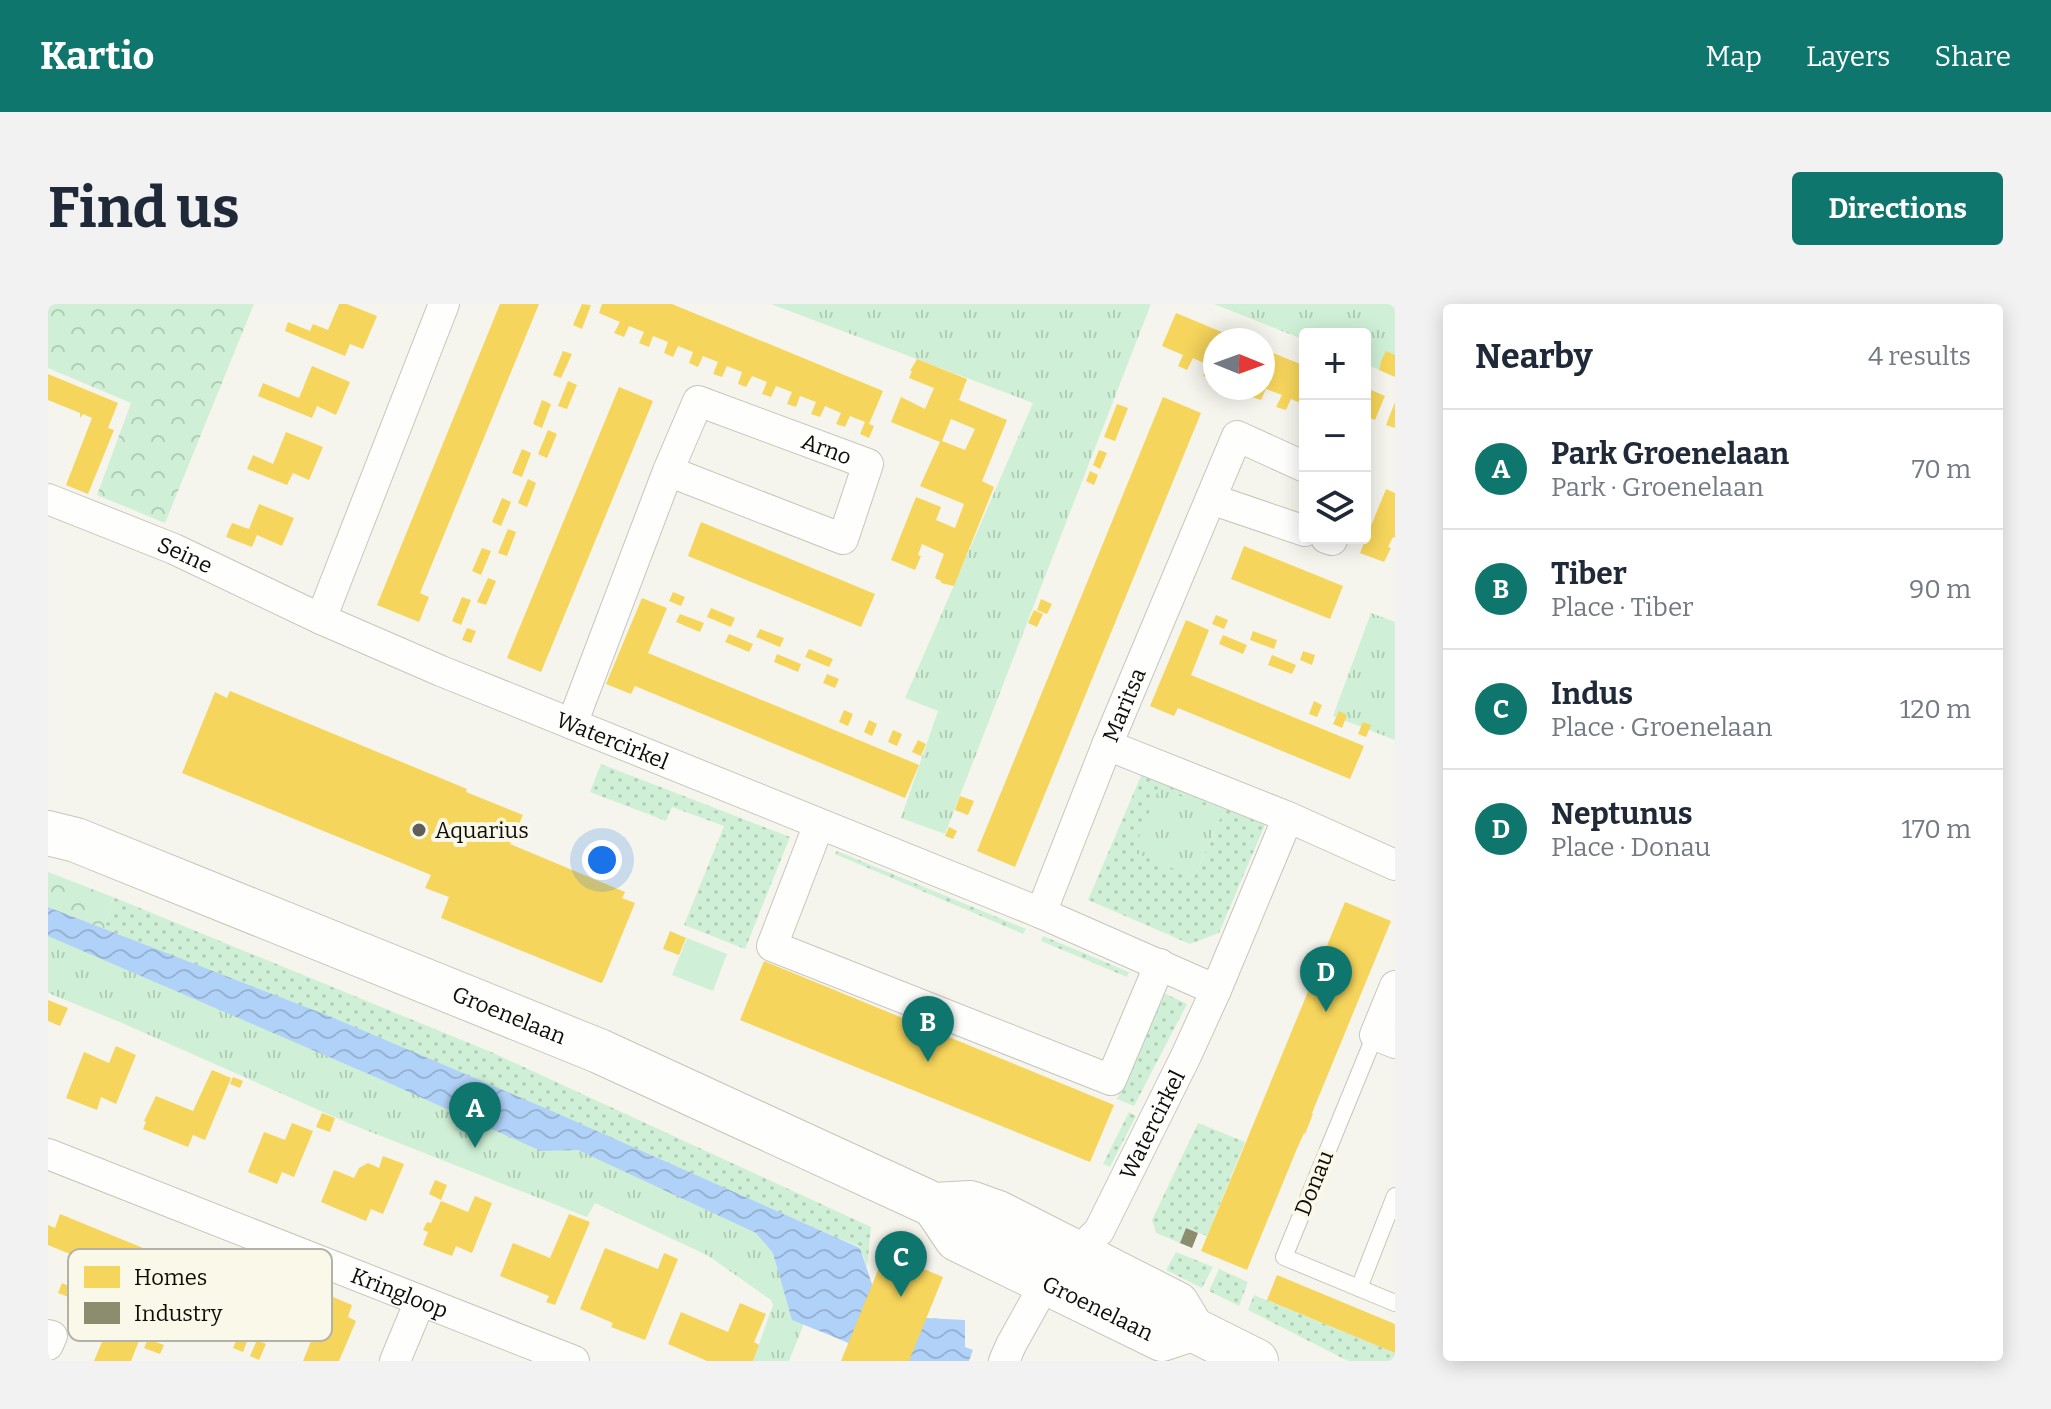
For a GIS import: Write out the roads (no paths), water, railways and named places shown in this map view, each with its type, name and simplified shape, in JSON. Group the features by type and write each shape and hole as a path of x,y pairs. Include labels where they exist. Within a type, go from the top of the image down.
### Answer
{"street":[{"path":"321,619 444,304"},
{"name":"Arno","path":"572,724 668,471 698,401 868,464 843,539 668,471"},
{"name":"Maritsa","path":"1041,913 1107,745 1237,436 1299,464"},
{"name":"Seine","path":"48,499 174,549 321,619"},
{"path":"1211,499 1299,529"},
{"name":"Watercirkel","path":"321,619 441,671 1041,913 1216,990"},
{"path":"1107,745 1288,817 1395,865"},
{"name":"Watercirkel","path":"1046,1282 1099,1231 1186,1056 1288,817"},
{"path":"819,824 772,946 1111,1080 1160,964"},
{"name":"Groenelaan","path":"57,831 599,1051 934,1205 970,1203 998,1213 1177,1304 1192,1329 1256,1361"},
{"name":"Donau","path":"1385,1039 1395,986"},
{"name":"Kringloop","path":"48,1154 288,1249"},
{"name":"Groenelaan","path":"934,1205 957,1239 1162,1339 1192,1329"},
{"name":"Kringloop","path":"332,1266 574,1361"},
{"path":"1004,1361 1046,1282"},
{"path":"395,1361 420,1301"},
{"path":"48,1335 52,1336 48,1345"}],"lane":[{"name":"Donau","path":"1385,1039 1284,1257 1395,1303"},
{"path":"1359,1288 1395,1196"}],"water":[{"path":"48,907 329,1016 860,1248 877,1299 926,1318 965,1320 965,1347 973,1350 969,1361 884,1361 792,1320 773,1253 756,1233 578,1150 541,1151 48,936"}],"place":[{"name":"Aquarius","path":"419,830"},
{"name":"Neptunus","path":"1326,1012"},
{"name":"Tiber","path":"928,1062"},
{"name":"Park Groenelaan","path":"475,1148"},
{"name":"Indus","path":"901,1297"}]}
